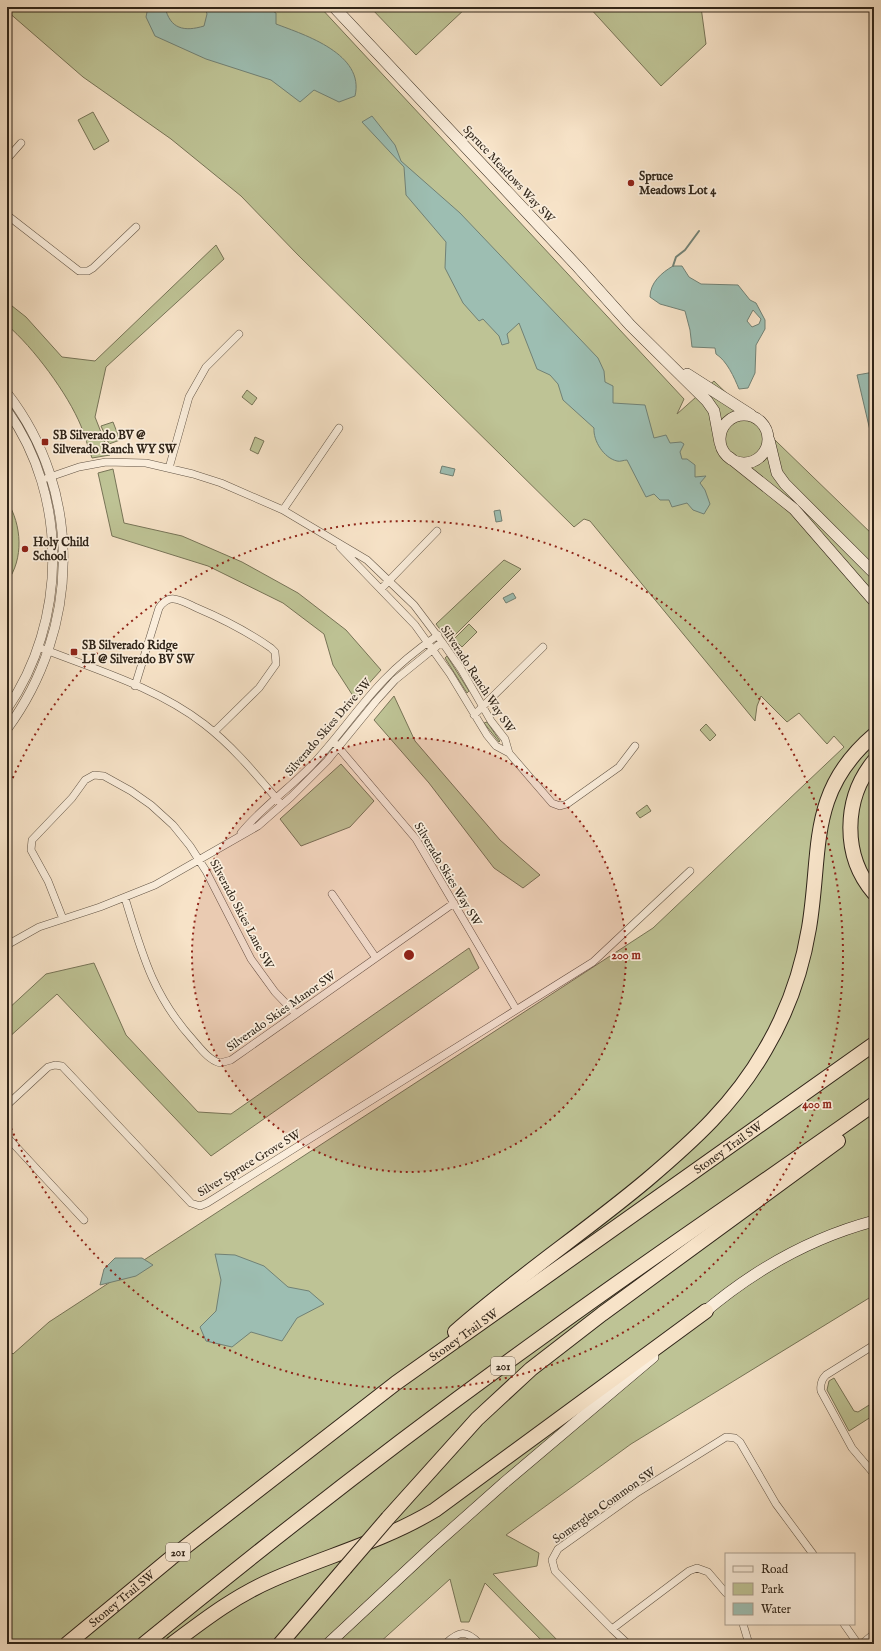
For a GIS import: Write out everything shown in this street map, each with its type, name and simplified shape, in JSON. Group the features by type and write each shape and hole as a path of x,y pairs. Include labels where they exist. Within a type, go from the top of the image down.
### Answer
{"highway":[{"path":"396,1383 493,1300 622,1202 687,1147 706,1129 741,1087 766,1049 788,1003 797,977 809,926 816,850 826,802 835,781 847,761 874,735"},
{"path":"874,761 861,780 855,794 850,826 851,844 855,862 865,881 874,893"},
{"name":"Stoney Trail SW","path":"67,1644 171,1558 396,1383 874,1044"},
{"name":"201","path":"144,1644 302,1517 441,1411 549,1332 874,1104"},
{"path":"280,1644 388,1518 477,1419 530,1370 577,1332 843,1137 874,1112"},
{"path":"172,1644 228,1604 251,1590 321,1559 392,1533 435,1510 706,1311"}],"main road":[{"name":"Spruce Meadows Way SW","path":"334,7 578,267 630,325 707,401 714,411 720,443"},
{"name":"Spruce Meadows Way SW","path":"664,359 756,418"},
{"path":"874,573 785,484 777,473 766,429 756,418 741,415 727,421 720,435 720,443 723,451 729,458 794,509 874,601"},
{"path":"729,458 740,462 752,461 759,457 768,440"},
{"path":"328,1644 432,1547 504,1483 740,1283 779,1260 814,1242 874,1221"}],"street":[{"path":"7,159 21,143"},
{"path":"7,215 79,271 88,271 93,268 136,227"},
{"path":"169,468 189,397 206,367 239,334"},
{"path":"7,393 35,439 50,477 59,507 64,559 61,606 49,651 32,690 7,729"},
{"path":"7,410 29,449 41,480 49,508 53,575 49,604 38,647 20,688 7,709"},
{"path":"283,510 339,428"},
{"name":"Silverado Ranch Way SW","path":"41,480 79,467 106,462 132,462 169,468 221,483 283,510 367,560 414,605 438,635 461,669 482,706 504,739 509,753 549,800 560,806 567,804 615,770 627,758 635,746"},
{"path":"381,589 437,531"},
{"name":"Silverado Ranch Way SW","path":"334,541 415,625 450,674 474,715 496,746 509,753"},
{"path":"135,686 159,608 166,601 174,599 218,617 238,628 271,648 275,652 276,664 259,688 214,732"},
{"name":"Silverado Skies Drive SW","path":"238,837 253,818 277,799 333,741 384,679 409,656 438,635"},
{"name":"Silverado Skies Drive SW","path":"7,945 39,927 125,898 155,885 258,826 312,777 338,748 384,691 415,662 442,642"},
{"path":"38,647 135,686 182,709 214,732 241,758 282,805"},
{"path":"474,715 543,647"},
{"name":"Silverado Skies Way SW","path":"333,741 416,839 516,1009"},
{"name":"Silverado Skies Lane SW","path":"63,919 48,881 31,850 30,845 35,835 72,798 85,780 94,775 104,776 120,784 151,805 173,825 200,860 251,959 275,992 296,1014"},
{"path":"516,1009 593,962 690,871"},
{"path":"332,894 376,958"},
{"name":"Silverado Skies Manor SW","path":"125,898 141,953 160,995 183,1029 214,1061 223,1063 231,1060 454,903"},
{"name":"Silver Spruce Grove SW","path":"7,1105 48,1067 55,1065 62,1066 191,1204 200,1206 516,1009"},
{"path":"7,1137 84,1220"},
{"path":"874,1345 826,1375 820,1386 821,1392 852,1448 874,1474"},
{"name":"Somerglen Common SW","path":"612,1629 555,1571 552,1560 554,1553 638,1492 722,1439 731,1437 740,1442 776,1504 813,1553"},
{"path":"628,1644 612,1629 677,1580 697,1568 708,1572 725,1592"},
{"path":"743,1625 749,1644"},
{"path":"845,1625 858,1644"},
{"path":"445,1644 455,1635 463,1633 470,1635 480,1644"},
{"path":"863,1644 874,1635"}],"green space":[{"path":"7,7 320,7 684,399 677,414 714,381 874,536 874,1295 631,1444 506,1535 539,1553 537,1566 493,1574 561,1644 545,1644 485,1583 469,1622 461,1622 450,1579 378,1644 7,1644 7,1348 13,1354 49,1322 653,928 844,747 834,736 827,744 799,713 787,722 761,696 757,706 755,721 590,521 584,519 574,527 298,255 241,196 171,139 83,77 7,11"},
{"path":"370,7 467,7 416,55"},
{"path":"589,7 701,7 706,44 661,86"},
{"path":"93,112 109,141 94,150 78,120"},
{"path":"216,245 224,259 106,367 95,417 110,455 92,458 81,426 68,400 38,358 7,325 7,302 26,317 62,357 95,361"},
{"path":"247,390 257,398 252,405 242,397"},
{"path":"113,422 120,440 109,444 101,426"},
{"path":"255,437 264,441 258,454 250,450"},
{"path":"113,469 124,523 182,536 242,562 298,593 346,630 381,670 355,699 333,665 324,634 283,603 208,566 112,536 98,473"},
{"path":"7,501 16,521 19,542 16,563 7,582"},
{"path":"504,560 521,569 449,641 436,624"},
{"path":"469,624 477,632 462,647 454,639"},
{"path":"447,656 469,691 467,693 445,658"},
{"path":"394,696 415,741 500,840 540,875 523,888 494,868 429,783 374,720"},
{"path":"487,722 500,741 499,742 484,723"},
{"path":"706,724 716,735 710,741 700,730"},
{"path":"341,764 374,801 350,827 301,846 280,819"},
{"path":"647,805 651,811 640,818 636,813"},
{"path":"469,948 479,968 211,1156 57,994 7,1039 7,1010 46,974 94,963 126,1035 198,1112 231,1114"},
{"path":"834,1378 854,1411 858,1412 874,1402 874,1415 849,1431 827,1390 829,1381"}],"water":[{"path":"148,7 165,7 170,20 174,24 179,27 190,29 204,26 207,14 205,7 266,7 276,13 276,24 302,34 330,48 342,58 351,69 356,81 355,96 339,102 314,90 300,102 271,80 206,59 155,36 146,17"},
{"path":"372,116 395,145 401,161 460,213 598,358 604,371 605,382 613,386 613,403 645,405 654,438 666,435 670,443 681,442 684,444 680,452 682,459 687,459 695,465 695,477 706,476 700,483 705,490 710,504 704,514 693,510 687,503 672,507 669,500 660,500 654,494 646,497 627,460 617,461 604,453 595,438 594,428 563,400 558,384 550,375 537,369 519,323 507,334 509,343 502,345 499,336 483,319 479,321 463,303 445,268 446,242 406,195 404,167 362,122"},
{"path":"673,266 682,266 689,277 701,284 738,285 750,300 756,303 765,320 765,329 756,345 755,373 748,388 739,389 727,365 716,354 715,348 692,347 690,330 685,311 660,304 650,297 650,292 654,283 660,275","holes":["753,310 761,319 759,324 752,327 747,321"]},
{"path":"874,372 874,437 872,439 857,375"},
{"path":"442,466 455,469 453,476 440,473"},
{"path":"500,510 502,521 496,522 494,511"},
{"path":"513,593 516,598 506,603 503,598"},
{"path":"215,1254 235,1255 264,1266 288,1287 309,1291 324,1304 297,1318 282,1341 251,1332 232,1347 206,1341 200,1327 216,1311 221,1280"},
{"path":"115,1258 142,1258 153,1265 136,1276 100,1285 104,1269"}],"waterway":[{"path":"673,266 676,257 685,250 699,231"}],"place":[{"name":"Spruce Meadows Lot 4","path":"631,183"},
{"name":"SB Silverado BV @ Silverado Ranch WY SW","path":"45,442"},
{"name":"Holy Child School","path":"25,549"},
{"name":"SB Silverado Ridge LI @ Silverado BV SW","path":"74,652"}]}
